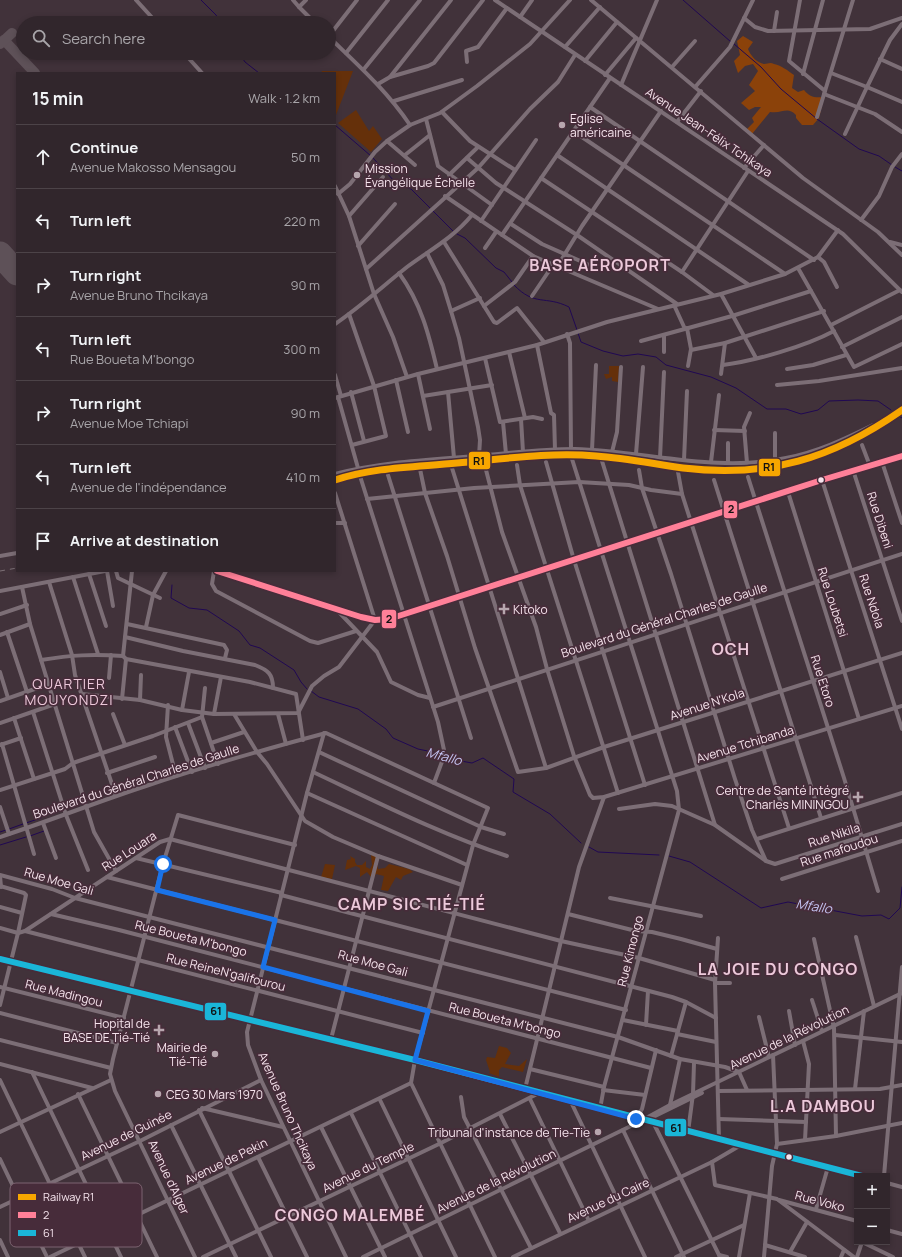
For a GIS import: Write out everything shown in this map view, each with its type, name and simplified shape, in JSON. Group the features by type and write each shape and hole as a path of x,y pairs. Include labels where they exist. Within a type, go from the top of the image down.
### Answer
{"street":[{"path":"136,0 151,16"},
{"path":"293,0 309,16"},
{"path":"299,7 306,0"},
{"path":"336,28 357,0"},
{"path":"346,53 388,0"},
{"path":"364,69 420,0"},
{"path":"390,77 451,0"},
{"path":"378,84 390,77 434,63 483,0"},
{"path":"520,17 532,0"},
{"path":"338,194 358,174 371,156 387,141 410,125 442,112 483,82 542,32 570,0"},
{"path":"591,0 696,86 814,186 861,220 889,242 902,255"},
{"path":"620,85 638,39 657,0"},
{"path":"696,86 727,51 753,0"},
{"path":"800,0 789,61 825,92 875,114 902,132"},
{"path":"803,74 823,0"},
{"path":"817,117 853,0"},
{"name":"Avenue Jean-Félix Tchikaya","path":"497,1 746,170 838,230 901,291"},
{"path":"565,48 600,7"},
{"path":"467,62 466,51 478,47 507,8"},
{"path":"774,31 777,12"},
{"path":"744,18 762,30 774,31 876,28 902,18"},
{"path":"584,61 617,22"},
{"path":"845,134 880,59 890,40 902,24"},
{"path":"605,74 638,39"},
{"path":"672,66 695,41"},
{"path":"336,44 364,69 394,101 410,125"},
{"path":"366,269 445,196 478,168 530,109 558,82 575,55"},
{"path":"880,59 902,69"},
{"path":"190,60 201,72"},
{"path":"831,73 902,102"},
{"path":"502,235 610,78"},
{"path":"394,101 462,80"},
{"path":"676,122 701,91"},
{"path":"590,107 728,202 824,262 837,287"},
{"path":"442,112 464,135 489,155 514,170"},
{"path":"532,296 565,255 661,112"},
{"path":"426,119 438,166 460,184 492,205"},
{"path":"573,132 785,274"},
{"path":"404,155 430,134"},
{"path":"481,221 514,170 536,140"},
{"path":"387,141 416,164"},
{"path":"682,272 728,202 746,170 764,145"},
{"path":"449,175 478,146"},
{"path":"861,220 879,196 892,167 902,154"},
{"path":"557,155 749,285"},
{"path":"467,158 504,187 577,235 676,304 686,329 691,350 688,366"},
{"path":"349,216 383,178"},
{"path":"541,178 714,295"},
{"path":"336,189 349,216 374,294 393,337 407,377"},
{"path":"445,196 533,256 658,309"},
{"path":"358,246 396,204"},
{"path":"336,323 399,273 456,233 472,215"},
{"path":"511,224 542,244 596,268"},
{"path":"338,397 351,392 418,374 537,345 566,334 676,304 721,294 785,274 816,258 838,230"},
{"path":"485,248 496,232"},
{"path":"444,242 495,323 517,308 544,342"},
{"path":"889,242 902,245"},
{"path":"426,253 443,285 459,338 479,436 479,456"},
{"path":"484,306 515,282 533,256"},
{"path":"798,268 824,312 846,355 855,368 902,344"},
{"path":"399,273 414,296 420,309 430,339 437,370"},
{"path":"641,341 732,316 811,291"},
{"path":"831,325 901,291"},
{"path":"721,294 756,358"},
{"path":"451,311 480,298"},
{"path":"691,350 725,343 824,312"},
{"path":"349,314 374,386 386,436 352,445"},
{"path":"842,347 902,317"},
{"path":"723,365 756,358 790,348 834,331"},
{"path":"566,334 570,350 571,450"},
{"path":"664,335 664,352"},
{"path":"721,374 725,343"},
{"path":"537,345 548,402 551,413 554,416 555,450"},
{"path":"509,352 523,419 523,452"},
{"path":"787,369 813,365 846,355"},
{"path":"485,358 500,422 503,422 506,454"},
{"path":"592,450 596,365"},
{"path":"612,452 617,432 621,367"},
{"path":"636,454 643,367"},
{"path":"777,385 819,381 902,368"},
{"path":"660,458 664,372"},
{"path":"418,374 430,429"},
{"path":"396,380 408,432"},
{"path":"336,382 338,397 358,468"},
{"path":"423,396 492,385"},
{"path":"684,460 687,391"},
{"path":"351,392 364,441"},
{"path":"448,392 454,458"},
{"path":"711,462 719,395"},
{"path":"748,463 745,423 750,413"},
{"path":"503,422 536,417 542,419"},
{"path":"336,474 358,468 390,463 555,450 592,450 684,460 748,463 775,460 820,448 873,425"},
{"path":"714,430 745,431"},
{"path":"775,433 775,460"},
{"path":"728,443 728,463"},
{"path":"862,445 870,466"},
{"path":"218,572 336,609 376,620 389,619 853,470 902,456"},
{"name":"Rue Kimongo","path":"572,459 672,776 678,797 679,810 651,906 626,1010 604,1088 600,1109"},
{"path":"602,461 716,825"},
{"path":"546,462 550,482 632,739 645,785"},
{"path":"882,462 902,523"},
{"path":"517,465 520,485 618,793"},
{"path":"485,466 489,488 518,578 536,627 547,669 574,756"},
{"path":"452,468 546,768"},
{"path":"420,469 425,492 490,690"},
{"path":"639,470 642,488 658,533 749,821 766,861"},
{"name":"Rue Dibeni","path":"853,470 902,621"},
{"path":"678,472 682,494 750,701 763,748 789,828"},
{"path":"388,475 471,738"},
{"path":"360,476 443,740 444,750"},
{"name":"Rue Etoro","path":"748,477 812,681 829,729 878,891"},
{"path":"714,480 821,818"},
{"name":"Rue Ndola","path":"822,480 902,729"},
{"path":"366,499 425,492 550,482 629,484 642,488 682,494"},
{"name":"Rue Loubetsi","path":"788,492 816,582 846,670 859,719"},
{"path":"336,495 376,620"},
{"path":"336,523 344,523"},
{"path":"0,556 16,552"},
{"name":"Boulevard du Général Charles de Gaulle","path":"432,707 490,690 603,650 902,554"},
{"path":"0,591 100,572"},
{"path":"106,572 113,606"},
{"path":"116,572 118,578 160,598"},
{"path":"122,699 125,637 132,572"},
{"path":"146,627 153,595 165,572"},
{"path":"215,572 212,584 216,591 310,641 318,642 356,631"},
{"path":"89,574 106,626"},
{"path":"73,577 98,654"},
{"path":"49,582 100,753 116,796"},
{"path":"22,587 27,604 30,624 94,832 116,871"},
{"path":"0,614 27,604"},
{"path":"336,609 377,652 393,685 430,698"},
{"path":"298,713 312,686 324,676 339,667 363,639 376,620"},
{"path":"0,634 30,624"},
{"path":"127,624 224,645 227,650 225,658"},
{"path":"7,632 27,692"},
{"path":"125,637 183,651 225,658 265,669 271,674 273,688"},
{"name":"Avenue N'Kola","path":"490,690 518,772 546,768 574,756 902,653"},
{"path":"41,660 72,655 98,654 221,677 297,694 298,713 303,740"},
{"path":"109,678 111,656"},
{"path":"0,672 8,698"},
{"path":"182,710 189,672"},
{"path":"140,700 141,675"},
{"path":"214,714 221,677"},
{"path":"0,701 49,684"},
{"path":"205,688 201,715 218,764"},
{"path":"82,694 140,700 168,705 201,715 298,713"},
{"path":"0,723 55,704"},
{"path":"168,705 165,732 168,750 176,776"},
{"name":"Avenue Tchibanda","path":"574,756 589,793 593,798 604,797 902,706"},
{"path":"33,712 66,815 88,870"},
{"path":"113,714 125,745"},
{"path":"234,714 257,752 267,764 302,817 312,826 333,837 378,856 462,885"},
{"path":"278,714 286,744"},
{"path":"0,790 65,769 73,762 165,732 188,723 201,715"},
{"path":"14,718 34,779"},
{"path":"188,723 205,768"},
{"path":"175,727 192,772"},
{"path":"211,743 244,732"},
{"path":"325,733 489,809 473,844 467,865 449,939 415,1060 411,1084 495,1257"},
{"name":"Boulevard du Général Charles de Gaulle","path":"0,837 176,776 325,733"},
{"name":"Avenue Bruno Thcikaya","path":"325,733 307,793 295,845 249,1019 247,1032 248,1045 261,1080 282,1128 346,1257"},
{"path":"21,738 1,744 34,854"},
{"path":"319,752 481,827 504,834"},
{"path":"107,773 155,757"},
{"path":"434,783 443,759"},
{"path":"313,772 392,810 473,844 507,856"},
{"path":"307,793 467,865"},
{"path":"757,839 902,793"},
{"path":"525,1089 550,990 578,867 604,797"},
{"path":"619,809 655,804 672,806 716,825 766,861"},
{"path":"0,807 9,834"},
{"name":"Avenue d'Alger","path":"195,1257 111,1080 111,1068 117,1042 163,864 178,815 295,845"},
{"path":"43,823 56,858"},
{"name":"Rue Nikila","path":"766,861 772,864 902,824"},
{"name":"Rue Louara","path":"18,933 25,931 164,840 170,840"},
{"path":"170,840 561,941 639,958 715,981 730,983"},
{"name":"Rue mafoudou","path":"782,878 902,841"},
{"path":"331,1040 378,856"},
{"path":"136,858 282,894 363,917 648,990 686,1002 716,1018"},
{"path":"0,876 1,887 25,894 11,962 2,987 0,1005"},
{"name":"Rue Moe Gali","path":"0,876 52,889 75,898 268,946 618,1037 680,1059 694,1063 717,1065 740,1073"},
{"path":"107,877 626,1010"},
{"path":"610,898 701,916"},
{"path":"0,907 22,913"},
{"name":"Rue Boueta M'bongo","path":"51,914 263,967 538,1040 612,1057 651,1068"},
{"path":"568,914 636,931 645,931 693,942 717,949"},
{"path":"0,928 18,933"},
{"name":"Rue ReineN'galifourou","path":"25,931 423,1033"},
{"path":"856,937 874,1006"},
{"path":"718,938 715,981 719,1140"},
{"path":"814,939 835,1035 837,1089 836,1136"},
{"path":"0,959 415,1060 640,1121 854,1174"},
{"path":"884,1173 887,1126 896,1041 900,1018 902,967"},
{"name":"Rue Madingou","path":"2,987 124,1018"},
{"path":"646,1025 648,990"},
{"name":"Avenue de la Révolution","path":"864,1013 874,1006 900,995"},
{"name":"Avenue de la Révolution","path":"772,1057 900,995"},
{"path":"812,1000 822,1031"},
{"path":"671,1056 686,1002"},
{"path":"789,1011 795,1045"},
{"path":"0,1013 117,1042"},
{"path":"855,1089 864,1013"},
{"path":"759,1017 772,1057 777,1144 772,1166 764,1257"},
{"path":"623,1020 716,1042"},
{"name":"Avenue de la Révolution","path":"640,1121 795,1045 804,1042 822,1031 834,1027"},
{"path":"835,1035 902,1042"},
{"path":"0,1040 111,1068"},
{"path":"804,1042 809,1064 805,1140"},
{"path":"640,1121 656,1050"},
{"path":"670,1105 680,1059"},
{"path":"688,1132 693,1096 694,1063"},
{"path":"0,1064 92,1088"},
{"path":"530,1069 604,1088 645,1095"},
{"path":"32,1072 87,1183"},
{"path":"740,1073 747,1090"},
{"path":"0,1080 50,1183"},
{"path":"0,1132 78,1094 111,1080"},
{"name":"Avenue de Guinée","path":"50,1183 140,1141 200,1109 261,1080"},
{"name":"Avenue de Pekin","path":"142,1213 411,1084"},
{"path":"718,1091 892,1088 902,1085"},
{"name":"Avenue du Temple","path":"203,1257 470,1129 540,1093"},
{"path":"78,1094 121,1183"},
{"name":"Avenue de la Révolution","path":"363,1257 623,1130 670,1105 693,1096"},
{"path":"460,1097 464,1117 531,1248"},
{"path":"530,1098 588,1219"},
{"path":"380,1100 456,1257"},
{"path":"571,1102 645,1257"},
{"path":"200,1109 282,1128"},
{"path":"200,1109 271,1257"},
{"path":"351,1113 421,1257"},
{"path":"500,1114 560,1233"},
{"path":"719,1119 806,1122"},
{"path":"777,1144 836,1136 902,1123"},
{"path":"654,1124 719,1256 727,1257"},
{"path":"171,1125 236,1257"},
{"path":"321,1127 385,1257"},
{"path":"623,1130 684,1255"},
{"name":"Avenue du Caire","path":"513,1257 588,1219 712,1162 742,1145"},
{"path":"258,1157 307,1257"},
{"path":"0,1159 11,1183"},
{"name":"Rue Voko","path":"712,1162 715,1184 816,1209 854,1221"},
{"path":"816,1209 828,1167"},
{"path":"890,1184 902,1187"},
{"path":"739,1257 750,1193"},
{"path":"777,1200 854,1257"},
{"name":"Avenue de Guinée","path":"0,1207 10,1202"},
{"path":"790,1252 807,1222"},
{"path":"676,1257 684,1255 744,1225"},
{"path":"142,1228 157,1257"},
{"path":"890,1231 902,1234"},
{"path":"0,1240 8,1257"},
{"path":"765,1245 804,1257"},
{"path":"857,1257 861,1245"},
{"path":"868,1245 893,1257"},
{"path":"42,1247 47,1257"},
{"name":"Avenue de Pekin","path":"50,1257 71,1247"},
{"path":"81,1247 85,1257"},
{"path":"116,1247 121,1257"},
{"path":"841,1257 844,1250"}],"shaded area":[{"path":"743,36 753,42 748,49 750,54 756,60 764,64 771,63 780,66 794,75 792,88 798,92 804,90 812,96 824,97 819,118 813,125 802,125 796,118 796,115 790,111 770,112 752,134 747,129 754,122 752,118 761,107 755,107 749,110 741,103 755,91 749,85 758,71 753,64 745,66 738,73 734,61 740,55 737,41"},
{"path":"353,71 336,115 336,72 322,72"},
{"path":"356,110 369,131 373,126 382,139 371,152 338,123"},
{"path":"609,366 619,366 618,382 612,381 612,377 606,379 604,374 609,374"},
{"path":"371,855 377,856 371,877 367,872 360,877 360,868 356,866 345,870 347,860 351,859 350,856 355,859 357,865 362,865 366,861 366,867 370,869 372,865"},
{"path":"325,864 335,865 332,879 321,877"},
{"path":"377,864 378,869 385,868 389,864 409,869 413,872 403,876 401,880 396,877 388,891 381,890 384,876 376,874 374,878"},
{"path":"499,1046 507,1048 511,1053 505,1064 519,1066 527,1059 523,1072 502,1067 499,1070 499,1077 489,1073 486,1060 487,1057 495,1058"}],"waterway":[{"path":"201,0 217,16"},
{"path":"683,0 731,42"},
{"path":"734,44 761,67 781,89 817,119 859,149 879,156 892,165"},
{"path":"244,60 258,72"},
{"path":"336,126 371,156"},
{"path":"373,158 396,183 411,189 430,208"},
{"path":"895,167 902,171"},
{"path":"432,210 454,232"},
{"path":"457,234 465,238 496,268 504,272 512,282"},
{"path":"514,285 528,296 569,307 577,330"},
{"path":"578,333 581,342 603,351 623,356 638,354 656,357 666,365 711,377 736,388 767,409 786,409 801,414 818,410 829,401 858,400 878,401 891,410"},
{"name":"Mfallo","path":"172,585 171,598 189,608 207,610 239,631 250,645 260,648 294,670 307,689"},
{"name":"Mfallo","path":"311,691 319,697 358,709 386,729 393,738 418,749 452,756 461,761 472,763 483,758 514,779 513,792 550,814 581,843"},
{"path":"26,823 41,818"},
{"path":"9,829 23,824"},
{"path":"0,832 6,830"},
{"path":"30,836 44,831"},
{"path":"0,845 26,837"},
{"name":"Mfallo","path":"589,847 598,852 659,855"},
{"name":"Mfallo","path":"669,856 690,862 761,908 788,902 862,916 881,915 889,919 900,908 902,887"}],"taxiway":[{"path":"0,44 12,33"},
{"path":"4,40 16,53"},
{"path":"23,60 34,72"}],"runway":[{"path":"0,254 16,272"}],"railway":[{"path":"336,480 365,472 396,468 526,456 579,455 607,457 683,468 714,470 743,470 771,467 824,453 876,427 902,410"},
{"path":"0,571 16,568"}],"rail line":[{"name":"R1","path":"336,480 365,472 396,468 526,456 579,455 607,457 683,468 714,470 743,470 771,467 824,453 876,427 902,410"}],"transit line":[{"name":"2","path":"220,572 361,617 375,620 389,619 822,480 902,456"},
{"name":"61","path":"0,959 415,1060 854,1174"}],"place":[{"name":"Eglise américaine","path":"562,125"},
{"name":"Mission Évangélique Échelle","path":"357,175"},
{"name":"Kitoko","path":"504,609"},
{"name":"Centre de Santé Intégré Charles MININGOU","path":"858,797"},
{"name":"Hopital de BASE DE Tié-Tié","path":"159,1030"},
{"name":"Mairie de Tié-Tié","path":"215,1054"},
{"name":"CEG 30 Mars 1970","path":"158,1094"},
{"name":"Tribunal d'instance de Tie-Tie","path":"598,1132"}],"district":[{"name":"BASE AÉROPORT","path":"600,265"},
{"name":"OCH","path":"731,649"},
{"name":"QUARTIER MOUYONDZI","path":"69,692"},
{"name":"CAMP SIC TIÉ-TIÉ","path":"412,904"},
{"name":"LA JOIE DU CONGO","path":"778,969"},
{"name":"L.A DAMBOU","path":"823,1106"},
{"name":"CONGO MALEMBÉ","path":"350,1215"}],"route":[{"path":"163,864 157,890 275,920 263,967 428,1011 415,1060 636,1119"}]}
